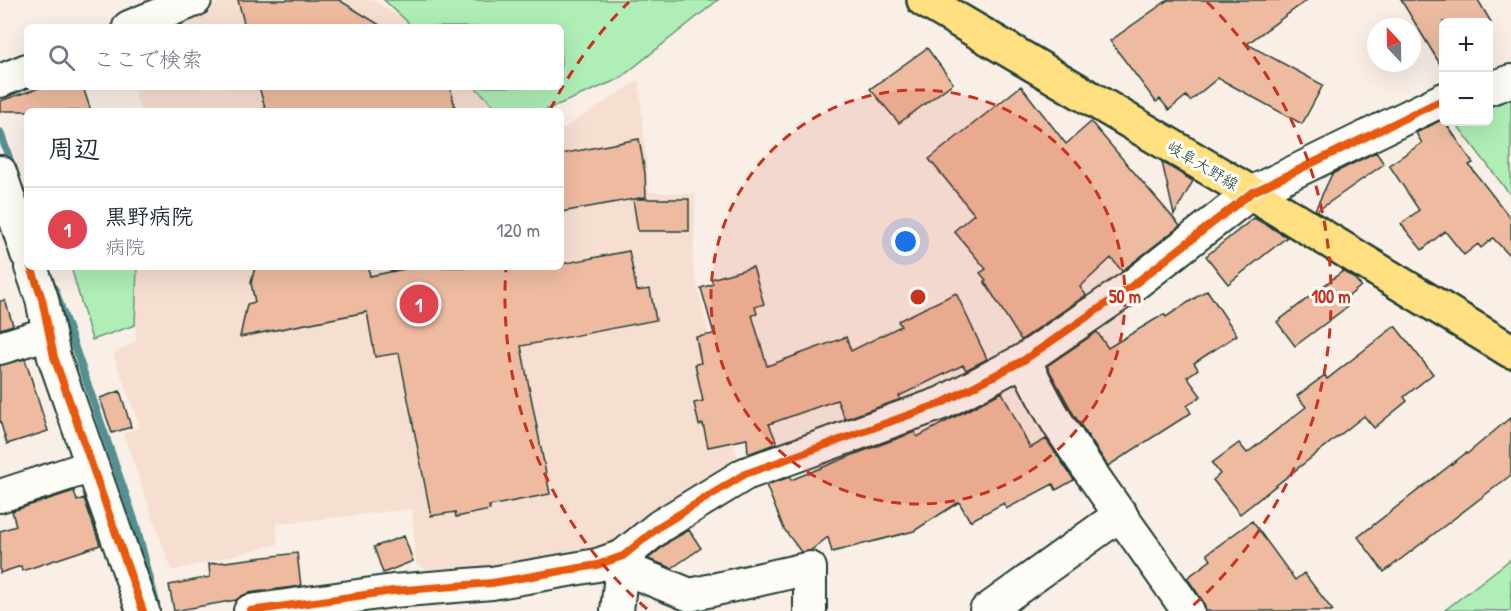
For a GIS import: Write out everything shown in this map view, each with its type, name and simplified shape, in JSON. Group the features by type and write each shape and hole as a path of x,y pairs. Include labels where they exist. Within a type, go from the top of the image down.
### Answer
{"main road":[{"name":"岐阜大野線","path":"924,0 1251,193 1511,351"}],"street":[{"path":"136,24 195,0"},
{"path":"0,81 24,71"},
{"path":"1493,87 1511,81"},
{"path":"250,611 393,591 497,596 597,565 622,562 660,526 745,474 942,403 1024,360 1132,286 1251,193 1439,101"},
{"path":"0,172 24,245"},
{"path":"33,270 42,299 54,357 143,611"},
{"path":"0,348 49,333"},
{"path":"1024,360 1063,432 1095,477 1106,498 1121,514 1188,611"},
{"path":"0,496 92,466"},
{"path":"986,611 1121,514"},
{"path":"622,562 690,603 810,568 810,611"},
{"path":"616,611 622,562"}],"shaded area":[{"path":"227,0 373,0 410,24 171,24"},
{"path":"639,80 649,192 696,194 693,266 740,469 600,553 434,575 416,563 412,509 276,524 278,544 172,571 123,434 140,427 113,354 136,341 135,270 564,270 564,128"},
{"path":"133,90 481,90 501,108 140,108"}],"green space":[{"path":"384,0 718,0 619,79 550,108 497,108 478,90 564,90 564,24 410,24"},
{"path":"1511,91 1511,196 1458,126 1493,126 1493,98"},
{"path":"72,270 137,270 135,325 92,340"},
{"path":"1511,559 1511,611 1445,610"}],"building":[{"path":"238,0 339,0 378,24 244,24"},
{"path":"1168,0 1307,0 1247,44 1323,85 1302,124 1218,78 1190,101 1186,96 1169,110 1160,99 1156,102 1110,41"},
{"path":"1401,0 1478,0 1489,18 1439,18 1439,62 1421,33 1421,18 1412,18"},
{"path":"927,48 953,83 899,123 870,89"},
{"path":"1021,86 1066,144 1091,122 1180,226 1122,271 1111,258 1080,287 1086,295 1021,340 980,273 986,269 954,231 974,214 929,159"},
{"path":"33,90 84,90 90,108 24,108 24,111 0,111 0,101"},
{"path":"260,90 451,90 455,108 265,108"},
{"path":"1439,121 1439,126 1448,126 1473,163 1469,165 1511,219 1511,257 1493,238 1481,248 1478,244 1464,255 1445,231 1422,250 1401,224 1419,210 1389,165 1422,143 1416,133"},
{"path":"639,139 645,173 646,197 634,199 689,199 689,231 638,231 633,199 564,211 564,153"},
{"path":"1376,152 1384,164 1317,211 1315,210 1332,174"},
{"path":"1162,162 1193,181 1174,215"},
{"path":"1254,218 1287,237 1228,284 1206,256"},
{"path":"629,251 637,291 650,289 656,320 521,346 550,494 489,506 490,510 456,517 455,512 431,516 399,353 375,357 367,312 240,337 247,304 255,302 251,283 254,270 369,270 370,276 399,270 564,270 564,263"},
{"path":"753,267 764,304 755,307 757,314 752,315 767,366 846,337 851,351 901,326 898,321 956,293 987,359 966,370 963,365 899,396 901,399 845,419 837,400 769,424 777,443 748,454 747,439 708,447 703,424 699,425 694,403 703,401 695,364 701,363 696,337 714,334 701,288 713,284 711,279"},
{"path":"1343,271 1361,286 1343,301 1347,307 1295,346 1277,322"},
{"path":"1207,290 1237,335 1194,363 1198,369 1187,377 1201,396 1187,406 1191,413 1108,466 1074,415 1047,366 1097,332 1108,348 1164,314 1166,317"},
{"path":"5,300 13,325 0,329 0,301"},
{"path":"1395,326 1433,374 1404,397 1407,401 1374,428 1364,416 1240,514 1213,480 1220,474 1212,463 1239,443 1247,453 1306,407 1297,396 1325,375 1327,379"},
{"path":"25,359 48,431 7,444 0,421 0,365"},
{"path":"120,391 131,427 112,433 100,398"},
{"path":"1002,392 1030,448 1046,439 1074,480 1056,490 1053,484 1006,509 1004,503 970,521 959,502 914,531 832,552 828,537 810,551 801,552 784,529 766,485 790,477 791,480 915,432 917,437"},
{"path":"1511,417 1511,475 1384,572 1358,537 1467,454"},
{"path":"74,491 77,501 84,498 100,545 22,571 21,566 0,573 0,531 16,526 12,511"},
{"path":"1252,521 1295,580 1304,573 1333,611 1206,611 1203,601 1187,578 1211,560 1207,554"},
{"path":"689,530 701,548 672,568 648,559 670,541"},
{"path":"404,536 413,561 383,573 374,547"},
{"path":"297,553 301,586 248,593 236,600 174,611 169,585 210,577 209,564"}],"waterway":[{"path":"0,132 13,169"},
{"path":"55,290 136,525 156,603"}],"cycle path":[{"path":"250,611 393,591 492,583 597,565 623,556 660,526 745,474 942,403 1024,360 1132,286 1251,193 1439,101"},
{"path":"32,270 42,299 54,357 143,611"}],"place":[{"name":"黒野病院","path":"419,304"}]}
